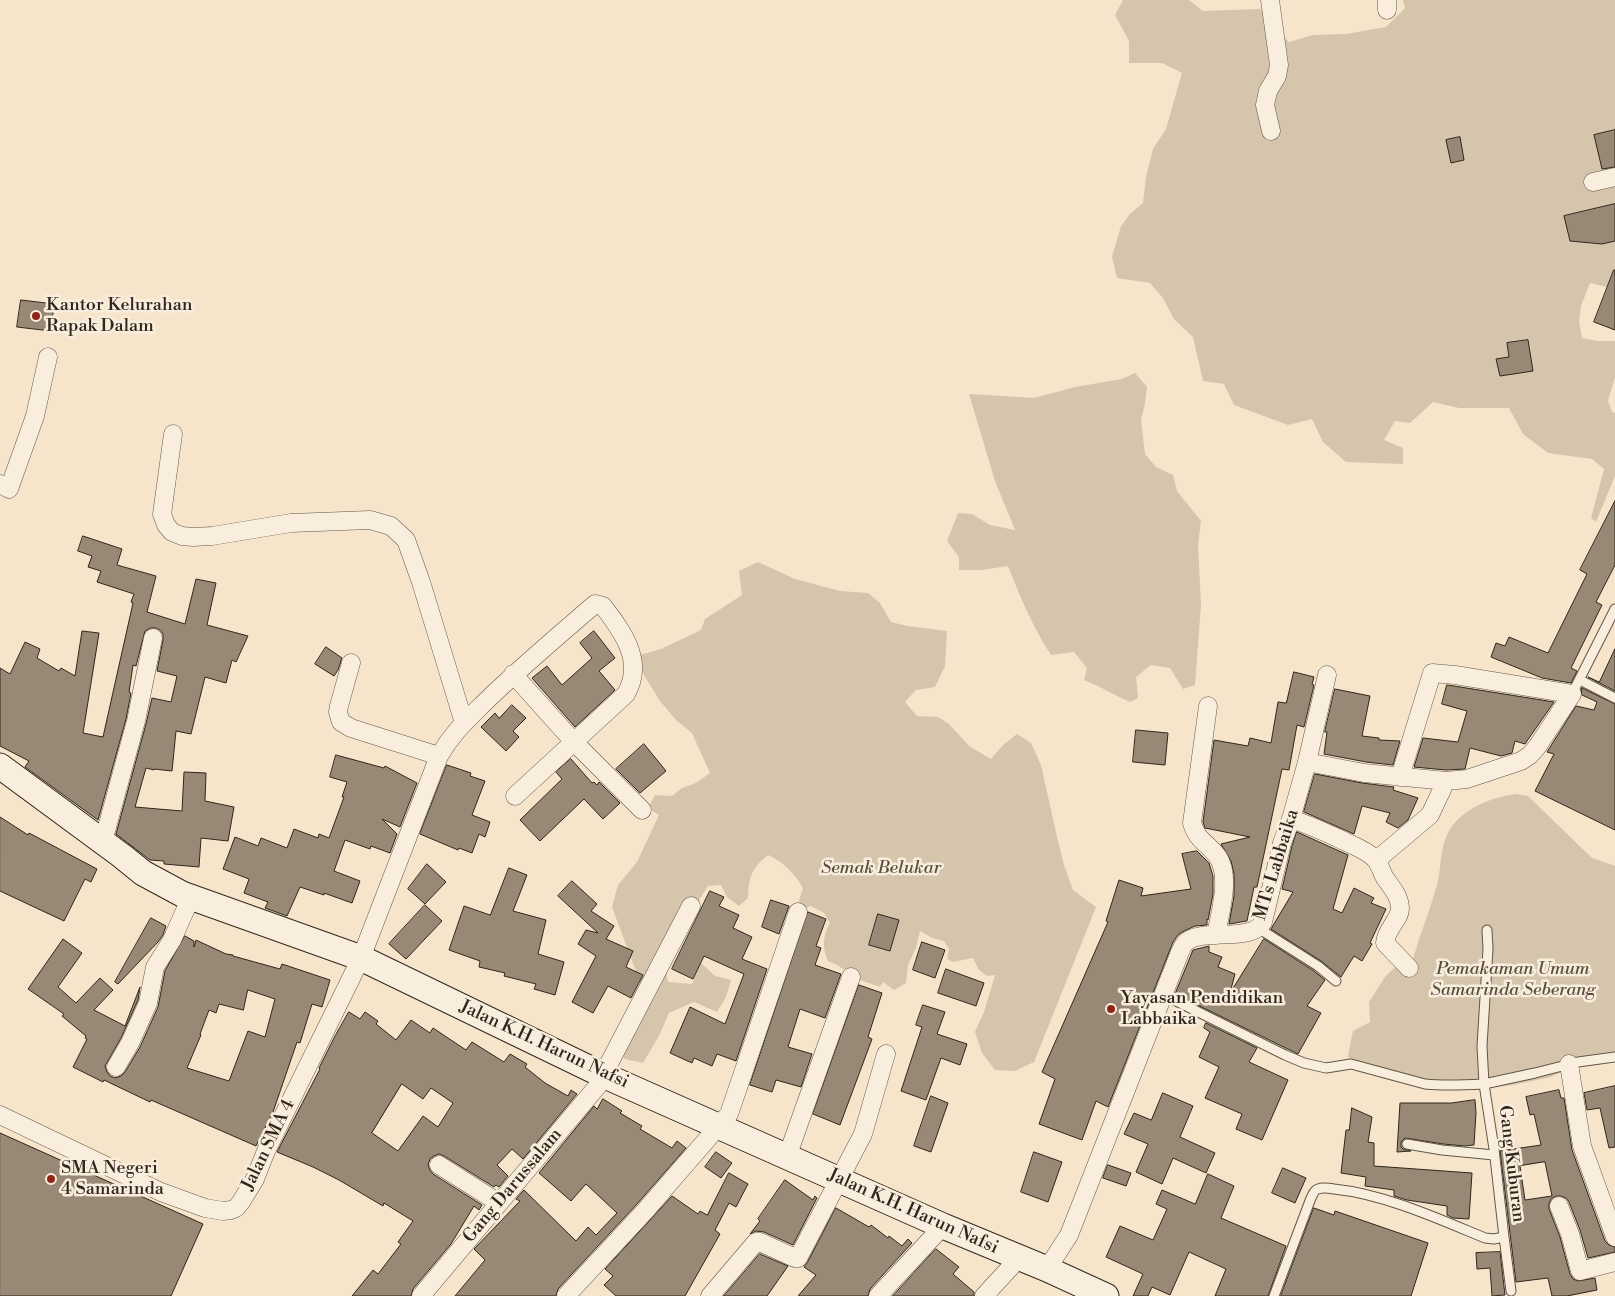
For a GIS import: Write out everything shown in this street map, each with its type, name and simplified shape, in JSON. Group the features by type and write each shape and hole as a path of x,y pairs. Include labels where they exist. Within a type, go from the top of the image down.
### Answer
{"main road":[{"name":"Jalan K.H. Harun Nafsi","path":"0,766 143,873 186,895 361,958 605,1075 943,1226 1047,1269 1078,1290 1106,1296"}],"street":[{"path":"1270,0 1279,65 1277,76 1268,91 1265,105 1271,131"},
{"path":"1593,182 1615,176"},
{"path":"0,484 9,489 35,416 48,356"},
{"path":"173,434 162,514 166,525 172,532 182,536 212,536 290,523 370,520 391,526 406,540 421,582 464,723"},
{"path":"361,958 439,756 454,732 513,674 595,604 598,604 602,606 621,630 626,640 634,673 632,684 626,694 515,796"},
{"path":"103,842 136,721 153,638"},
{"path":"351,664 339,706 338,712 341,722 351,728 439,756"},
{"path":"1307,762 1400,777 1446,781 1467,779 1522,761 1537,747 1576,687 1432,673 1400,777"},
{"path":"513,674 573,741 642,810"},
{"name":"MTs Labbaika","path":"1047,1269 1069,1234 1180,952 1188,940 1198,936 1252,932 1263,922 1282,844 1307,762 1327,675"},
{"path":"1208,706 1192,823 1194,832 1217,856 1223,871 1225,881 1216,935"},
{"path":"1376,859 1430,815 1446,781"},
{"path":"1291,819 1326,832 1361,849 1376,859 1384,877 1395,891 1400,902 1400,912 1390,928 1385,943 1409,968"},
{"path":"116,1067 130,1043 148,1003 155,968 172,940 186,895"},
{"name":"Gang Darussalam","path":"421,1296 605,1075 691,906"},
{"path":"566,1296 645,1211 729,1114 798,912"},
{"name":"Jalan SMA 4","path":"0,1115 161,1192 205,1208 223,1211 236,1208 255,1179 266,1151 361,958"},
{"path":"787,1156 851,978"},
{"path":"710,1296 756,1242 798,1258 863,1134 886,1054"},
{"path":"1569,1064 1582,1146 1615,1237"},
{"path":"439,1165 499,1203"},
{"path":"1559,1206 1570,1234 1580,1272 1615,1262"},
{"path":"878,1296 943,1226"},
{"path":"984,1296 1019,1258"}],"lane":[{"path":"1615,610 1576,687 1615,698"},
{"path":"1258,928 1318,966 1336,981"},
{"path":"1164,995 1304,1063 1326,1068 1351,1064 1425,1084 1454,1086 1484,1084 1482,1046 1488,949 1487,930"},
{"name":"Gang Kuburan","path":"1274,1296 1311,1198 1319,1188 1347,1190 1386,1200 1432,1216 1485,1238 1504,1238 1484,1084 1569,1064 1615,1057"},
{"path":"1407,1144 1442,1150 1494,1155"},
{"path":"1504,1238 1511,1291"}],"green space":[{"path":"1123,0 1189,0 1203,11 1260,9 1289,42 1313,35 1346,34 1386,27 1405,8 1403,0 1615,0 1615,289 1590,283 1581,306 1579,321 1582,338 1598,341 1615,341 1615,377 1608,401 1612,412 1615,413 1615,476 1596,522 1591,518 1604,469 1592,459 1548,453 1523,434 1509,408 1459,408 1433,402 1410,423 1395,421 1384,440 1403,448 1403,464 1346,462 1323,442 1312,419 1288,425 1234,405 1224,384 1203,381 1193,337 1174,319 1163,298 1150,283 1117,278 1112,257 1121,226 1130,214 1143,203 1146,177 1153,149 1166,129 1182,73 1162,63 1129,63 1129,41 1115,15"},
{"path":"1135,373 1147,387 1141,420 1145,454 1156,467 1173,475 1177,491 1201,521 1198,545 1201,604 1195,685 1183,689 1170,668 1151,665 1136,677 1138,698 1130,702 1084,680 1087,668 1074,652 1051,655 1027,612 1008,566 981,570 959,570 959,557 947,541 958,513 972,514 990,525 1015,530 995,481 969,394 1034,398 1075,387 1122,379"},
{"name":"Semak Belukar","path":"758,562 795,579 840,591 868,593 880,603 891,622 947,631 945,666 935,687 916,690 905,702 917,716 938,717 949,724 969,746 991,759 1003,745 1017,734 1031,743 1041,765 1064,865 1073,890 1096,907 1034,1062 1015,1071 995,1070 982,1053 975,1032 984,1012 995,975 987,976 979,970 973,958 953,962 947,959 949,949 944,941 932,938 920,931 916,948 908,965 906,983 894,990 883,982 880,987 860,980 828,961 824,942 830,923 824,913 811,906 802,909 792,932 803,888 788,869 768,855 754,869 750,878 748,898 739,906 727,897 721,885 708,886 697,903 666,970 668,982 692,984 701,963 715,976 731,980 726,997 717,1012 694,1002 669,1013 659,1036 643,1063 625,1059 617,1048 641,985 612,907 618,885 637,862 659,815 648,808 655,795 672,796 682,788 696,783 710,773 692,733 676,720 660,701 642,672 636,656 661,649 701,630 705,619 742,595 739,571"},
{"name":"Pemakaman Umum Samarinda Seberang","path":"1516,794 1528,796 1592,858 1615,866 1615,1056 1586,1061 1551,1077 1513,1085 1486,1088 1392,1081 1352,1068 1348,1055 1353,1031 1370,1022 1369,1002 1385,977 1396,966 1413,959 1437,885 1443,845 1450,830 1456,821 1474,808 1494,799"}],"building":[{"path":"1615,130 1615,167 1602,169 1594,135"},
{"path":"1460,137 1464,160 1451,163 1446,140"},
{"path":"1615,204 1615,241 1602,244 1570,241 1564,216"},
{"path":"1615,270 1615,330 1594,322"},
{"name":"Kantor Kelurahan Rapak Dalam","path":"21,300 54,304 51,331 17,327"},
{"path":"1528,340 1533,371 1500,376 1496,359 1509,357 1507,343"},
{"path":"1615,501 1615,565 1596,602 1602,605 1571,668 1577,671 1571,683 1542,678 1491,657 1496,643 1505,646 1509,637 1548,653 1587,574 1580,570"},
{"path":"83,536 122,549 117,565 156,576 147,612 185,624 196,579 216,583 207,625 248,636 236,662 232,660 226,683 205,677 191,734 176,731 172,771 146,768 135,807 182,811 184,772 206,773 205,801 234,807 228,841 201,838 199,867 164,864 164,861 150,860 116,834 152,698 171,702 177,676 157,671 163,640 163,634 160,630 150,628 145,631 136,666 133,665 129,692 131,693 126,719 98,820 25,767 29,761 0,746 0,668 10,674 25,642 40,649 37,658 59,671 61,668 75,676 82,631 99,633 83,733 103,737 134,594 97,582 101,571 88,567 92,556 78,551"},
{"path":"594,631 615,658 599,671 615,690 575,727 532,678 547,666 562,685 592,658 580,643"},
{"path":"326,647 342,658 334,676 315,664"},
{"path":"1615,649 1615,691 1588,677 1599,682"},
{"path":"1294,672 1314,677 1312,684 1314,685 1304,727 1297,725 1289,770 1282,769 1257,887 1254,887 1247,921 1229,924 1234,896 1234,874 1231,861 1221,844 1250,837 1205,828 1203,822 1214,740 1248,746 1250,738 1271,743 1278,702 1286,703"},
{"path":"1447,685 1554,702 1525,744 1515,741 1512,753 1501,756 1470,748 1465,769 1446,770 1414,767 1423,738 1458,742 1467,711 1442,704"},
{"path":"1582,688 1615,704 1615,830 1535,791 1554,754 1547,752 1576,706 1594,710 1597,702 1582,695"},
{"path":"1335,689 1370,696 1362,736 1379,738 1379,740 1400,741 1393,765 1324,754 1327,732 1325,732"},
{"path":"512,705 526,718 513,731 519,737 506,751 481,727 495,713 499,718"},
{"path":"1136,730 1168,733 1165,765 1133,762"},
{"path":"644,744 666,771 640,793 616,769"},
{"path":"336,755 384,768 385,766 417,783 400,827 382,819 397,834 390,853 371,846 370,849 345,840 334,871 360,881 352,903 300,887 287,916 265,908 268,902 244,893 249,879 223,869 235,837 258,846 261,838 287,848 294,829 318,838 319,834 329,838 344,797 342,797 347,782 330,777"},
{"path":"571,759 592,783 594,782 597,785 599,782 620,803 603,819 584,799 540,841 520,820 562,779 556,772"},
{"path":"447,765 471,773 470,776 485,781 472,815 490,822 485,837 479,834 472,853 459,848 458,850 420,834"},
{"path":"1315,774 1394,787 1393,790 1418,798 1408,820 1398,828 1386,822 1390,813 1362,806 1354,834 1304,812"},
{"path":"0,817 28,835 29,833 97,869 91,882 85,879 64,921 0,891"},
{"path":"1297,832 1348,855 1333,909 1342,913 1354,888 1374,898 1371,903 1386,909 1370,943 1372,944 1362,961 1354,956 1341,977 1321,961 1271,929 1293,892 1282,889"},
{"name":"Yayasan Pendidikan Labbaika","path":"1197,851 1209,863 1213,876 1213,894 1207,925 1195,926 1184,931 1173,942 1108,1107 1096,1101 1082,1140 1039,1124 1055,1079 1042,1072 1108,922 1106,921 1119,880 1143,888 1141,896 1191,889 1182,854"},
{"path":"427,864 446,882 425,904 408,889"},
{"path":"509,868 527,875 513,911 546,920 538,954 564,962 555,995 534,989 536,984 504,976 505,973 479,967 480,961 449,950 464,906 490,915"},
{"path":"572,881 597,904 591,911 614,926 606,939 633,951 626,967 643,975 631,998 608,986 593,1013 572,1002 596,956 578,944 586,930 598,933 558,896"},
{"path":"710,891 724,897 719,906 739,915 733,928 752,937 742,959 767,969 736,1061 717,1054 712,1066 694,1058 692,1063 670,1053 690,1007 725,1024 744,974 704,956 693,979 672,969"},
{"path":"771,900 789,906 779,934 762,927"},
{"path":"425,905 442,921 406,959 389,944"},
{"path":"808,912 826,919 816,946 821,948 815,965 841,974 825,1018 800,1009 788,1047 812,1054 801,1087 776,1080 772,1092 750,1085"},
{"path":"878,914 899,920 890,951 869,945"},
{"path":"151,918 166,926 163,935 118,984 115,982"},
{"path":"185,936 194,941 194,947 196,940 226,954 280,969 282,964 330,980 322,1007 312,1004 300,1043 297,1042 273,1112 256,1146 151,1100 150,1102 104,1080 103,1082 73,1067 87,1039 85,1038 86,1036 62,1016 64,1014 28,989 63,939 82,953 58,987 76,1003 100,978 113,990 94,1010 125,1026 140,987 138,1000 121,1038 105,1066 110,1076 115,1078 125,1072 140,1047 158,1007 165,971","holes":["248,990 275,999 265,1037 248,1031 229,1081 187,1068 209,1010 216,1013 219,1004 243,1010"]},
{"path":"1264,939 1325,980 1307,1006 1321,1013 1298,1054 1175,994 1193,950 1209,946 1209,952 1222,957 1218,967 1235,974 1230,993"},
{"path":"922,942 945,950 935,978 913,970"},
{"path":"946,969 984,983 976,1006 938,993"},
{"path":"859,985 882,993 868,1037 872,1039 840,1125 813,1114"},
{"path":"923,1005 945,1012 937,1034 967,1044 960,1065 941,1058 926,1100 901,1091 922,1027 916,1025"},
{"path":"349,1012 360,1019 365,1012 378,1021 376,1024 396,1040 411,1020 430,1033 433,1028 466,1050 472,1042 504,1062 510,1054 527,1064 525,1067 545,1083 568,1096 571,1090 577,1094 523,1159 512,1149 497,1165 508,1176 499,1187 496,1185 494,1187 444,1156 439,1154 430,1159 428,1165 433,1174 482,1205 479,1210 474,1206 451,1244 413,1289 411,1296 352,1296 373,1270 378,1274 401,1244 398,1242 413,1221 384,1203 383,1206 339,1180 277,1152","holes":["402,1084 423,1099 431,1088 453,1103 438,1127 423,1116 398,1151 372,1133"]},
{"path":"1206,1023 1257,1048 1249,1062 1288,1080 1262,1140 1236,1129 1242,1114 1205,1098 1219,1067 1199,1057 1210,1032 1204,1028"},
{"path":"1615,1086 1615,1147 1609,1148 1600,1108 1587,1110 1584,1093"},
{"path":"1559,1090 1561,1098 1564,1098 1572,1150 1605,1241 1615,1247 1615,1252 1588,1258 1580,1230 1566,1198 1556,1196 1551,1199 1549,1209 1560,1237 1570,1274 1573,1279 1578,1281 1595,1278 1597,1290 1567,1296 1552,1296 1548,1278 1516,1282 1500,1151 1541,1145 1534,1114 1530,1115 1526,1097","holes":["1545,1162 1552,1196 1525,1200 1520,1166"]},
{"path":"1163,1093 1193,1106 1180,1137 1215,1153 1206,1173 1173,1158 1162,1184 1136,1172 1148,1144 1124,1134 1134,1113 1151,1120"},
{"path":"931,1096 948,1103 931,1152 914,1146"},
{"path":"603,1099 622,1111 620,1113 642,1126 640,1129 672,1148 677,1141 686,1148 558,1289 556,1296 455,1296 485,1260 474,1249 520,1201 516,1199 524,1190 576,1241 588,1227 596,1235 617,1213 586,1184 571,1201 539,1173 594,1106 597,1109"},
{"path":"1475,1100 1474,1145 1443,1144 1405,1138 1401,1142 1401,1147 1411,1151 1397,1152 1400,1103 1451,1103"},
{"path":"1352,1108 1372,1117 1368,1142 1374,1143 1374,1166 1472,1173 1469,1219 1453,1218 1447,1215 1447,1206 1407,1200 1394,1196 1394,1190 1365,1186 1366,1177 1341,1173 1346,1130 1349,1130"},
{"name":"SMA Negeri 4 Samarinda","path":"0,1133 203,1224 171,1296 0,1296"},
{"path":"716,1152 732,1163 721,1178 705,1167"},
{"path":"1034,1152 1062,1162 1048,1202 1021,1192"},
{"path":"1108,1165 1131,1173 1126,1186 1103,1178"},
{"path":"1283,1168 1306,1178 1295,1203 1272,1193"},
{"path":"729,1173 748,1184 736,1207 729,1203 715,1230 720,1234 685,1296 616,1296 604,1285 613,1276 605,1269 672,1196 698,1214 700,1211 707,1215"},
{"path":"1208,1174 1234,1186 1221,1218 1286,1246 1268,1296 1215,1296 1226,1269 1189,1252 1170,1295 1152,1287 1148,1296 1133,1296 1143,1274 1106,1257 1120,1226 1153,1240 1167,1209 1156,1204 1162,1190 1195,1204"},
{"path":"785,1180 813,1200 815,1196 817,1198 793,1245 764,1232 756,1231 750,1234"},
{"path":"836,1208 869,1227 871,1225 902,1246 908,1239 912,1243 870,1289 868,1296 798,1296 816,1275 804,1267"},
{"path":"1314,1208 1334,1215 1335,1211 1428,1243 1411,1296 1281,1296"},
{"path":"936,1249 959,1267 953,1274 974,1292 974,1296 893,1296"},
{"path":"1500,1252 1505,1295 1492,1296 1490,1268 1477,1269 1476,1253"},
{"path":"760,1254 788,1266 767,1296 724,1296"}],"place":[{"name":"Kantor Kelurahan Rapak Dalam","path":"36,316"},
{"name":"Yayasan Pendidikan Labbaika","path":"1111,1009"},
{"name":"SMA Negeri 4 Samarinda","path":"51,1179"}]}
